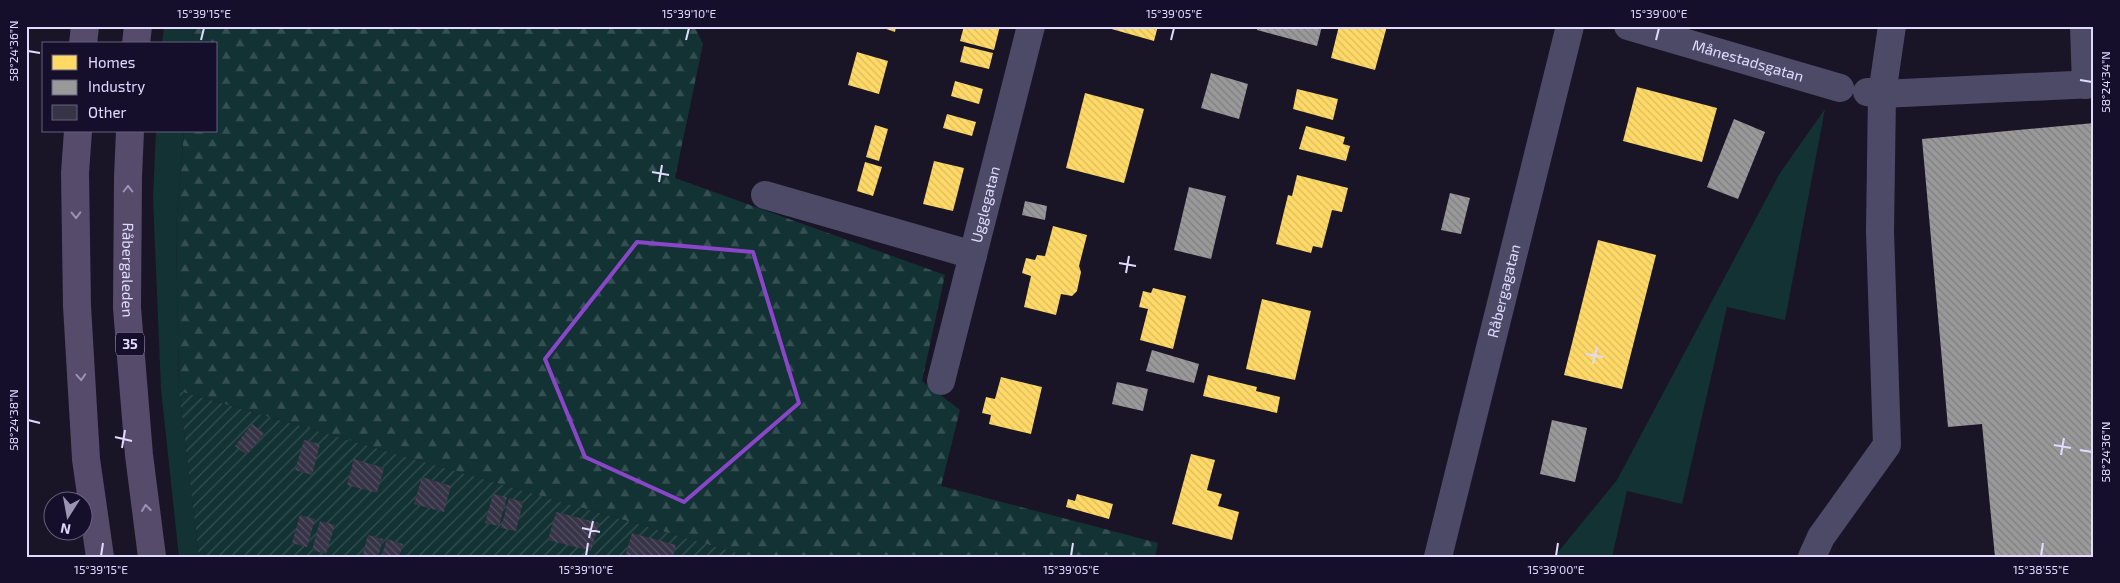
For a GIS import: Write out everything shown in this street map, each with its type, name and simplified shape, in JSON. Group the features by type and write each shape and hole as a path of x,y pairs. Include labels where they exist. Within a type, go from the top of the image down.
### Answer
{"main road":[{"path":"84,42 85,26"},
{"path":"136,42 138,26"},
{"path":"78,132 75,173 77,306 86,459 100,557"},
{"name":"Råbergaleden","path":"130,132 128,308 139,455 152,557"}],"street":[{"name":"Ugglegatan","path":"941,381 1031,26"},
{"name":"Råbergagatan","path":"1438,557 1570,26"},
{"name":"Månestadsgatan","path":"1628,26 1840,88"},
{"path":"1812,557 1821,537 1887,445 1875,93 1892,26"},
{"path":"1875,93 2090,84 2084,26"},
{"path":"765,195 973,255"}],"highlighted area":[{"path":"637,242 753,252 799,403 684,502 585,457 545,359"}],"green space":[{"path":"164,26 194,26 191,42 162,42"},
{"path":"194,26 694,26 703,44 675,178 945,275 922,381 960,410 941,486 1158,543 1155,557 751,557 179,391 176,229 184,132 218,132 218,42 191,42"},
{"path":"1825,109 1785,320 1727,307 1682,504 1627,491 1612,557 1554,557 1617,480 1780,173"},
{"path":"156,132 184,132 176,229 179,391 199,557 179,557 161,389 153,198"},
{"path":"179,391 751,557 199,557"}],"building: Homes":[{"path":"878,26 896,26 895,32"},
{"path":"964,26 1000,26 994,50 960,41"},
{"path":"1101,26 1158,26 1154,41"},
{"path":"1339,26 1387,26 1375,70 1331,58"},
{"path":"964,46 993,53 989,69 960,62"},
{"path":"857,52 888,61 879,94 848,85"},
{"path":"955,81 983,89 979,104 951,96"},
{"path":"1637,87 1717,108 1702,162 1623,141"},
{"path":"1297,89 1338,99 1333,120 1293,109"},
{"path":"1085,93 1144,109 1124,183 1066,168"},
{"path":"947,114 976,122 972,136 943,128"},
{"path":"875,125 888,129 879,161 866,157"},
{"path":"1306,126 1345,137 1343,144 1350,146 1346,161 1299,149"},
{"path":"934,161 964,168 953,211 923,204"},
{"path":"865,162 882,167 873,196 857,191"},
{"path":"1297,175 1348,188 1342,212 1332,210 1322,248 1313,246 1311,253 1276,244 1288,195 1292,196"},
{"path":"1053,226 1087,235 1079,266 1081,272 1077,291 1072,296 1061,294 1056,315 1024,307 1031,276 1022,273 1026,258 1035,260 1037,255 1045,256"},
{"path":"1598,240 1656,255 1622,389 1564,375"},
{"path":"1153,288 1186,296 1173,349 1140,340 1148,309 1139,307 1143,291 1151,293"},
{"path":"1262,299 1311,311 1295,380 1246,369"},
{"path":"1208,375 1257,387 1256,391 1280,397 1277,413 1203,396"},
{"path":"1001,377 1042,387 1031,434 989,424 991,415 982,413 986,397 995,399"},
{"path":"1191,454 1215,460 1207,490 1222,494 1218,506 1239,512 1232,540 1172,524"},
{"path":"1077,494 1113,504 1109,519 1066,507 1068,499 1075,501"}],"building: Industry":[{"path":"1258,26 1322,26 1317,46 1257,30"},
{"path":"1211,73 1248,84 1239,119 1201,108"},
{"path":"1734,119 1765,132 1738,199 1707,187"},
{"path":"2094,123 2094,557 1995,557 1982,424 1948,427 1922,139"},
{"path":"1189,187 1226,196 1211,259 1174,250"},
{"path":"1450,193 1470,198 1461,234 1441,230"},
{"path":"1025,201 1047,206 1045,220 1022,215"},
{"path":"1152,350 1199,364 1194,383 1146,371"},
{"path":"1117,382 1148,389 1143,411 1112,404"},
{"path":"1552,420 1587,428 1575,482 1540,474"}],"building: Other":[{"path":"252,424 264,433 247,455 235,446"},
{"path":"304,440 320,444 312,475 295,470"},
{"path":"354,459 384,468 377,493 347,485"},
{"path":"422,477 451,486 444,512 414,504"},
{"path":"493,494 507,497 499,526 485,523"},
{"path":"509,498 523,502 516,531 501,528"},
{"path":"556,512 599,523 591,551 548,540"},
{"path":"300,515 315,519 307,547 292,543"},
{"path":"320,521 335,525 326,554 312,550"},
{"path":"632,533 676,545 673,557 625,557"},
{"path":"368,535 383,539 378,557 362,557"},
{"path":"387,539 403,544 399,557 381,557"}]}
